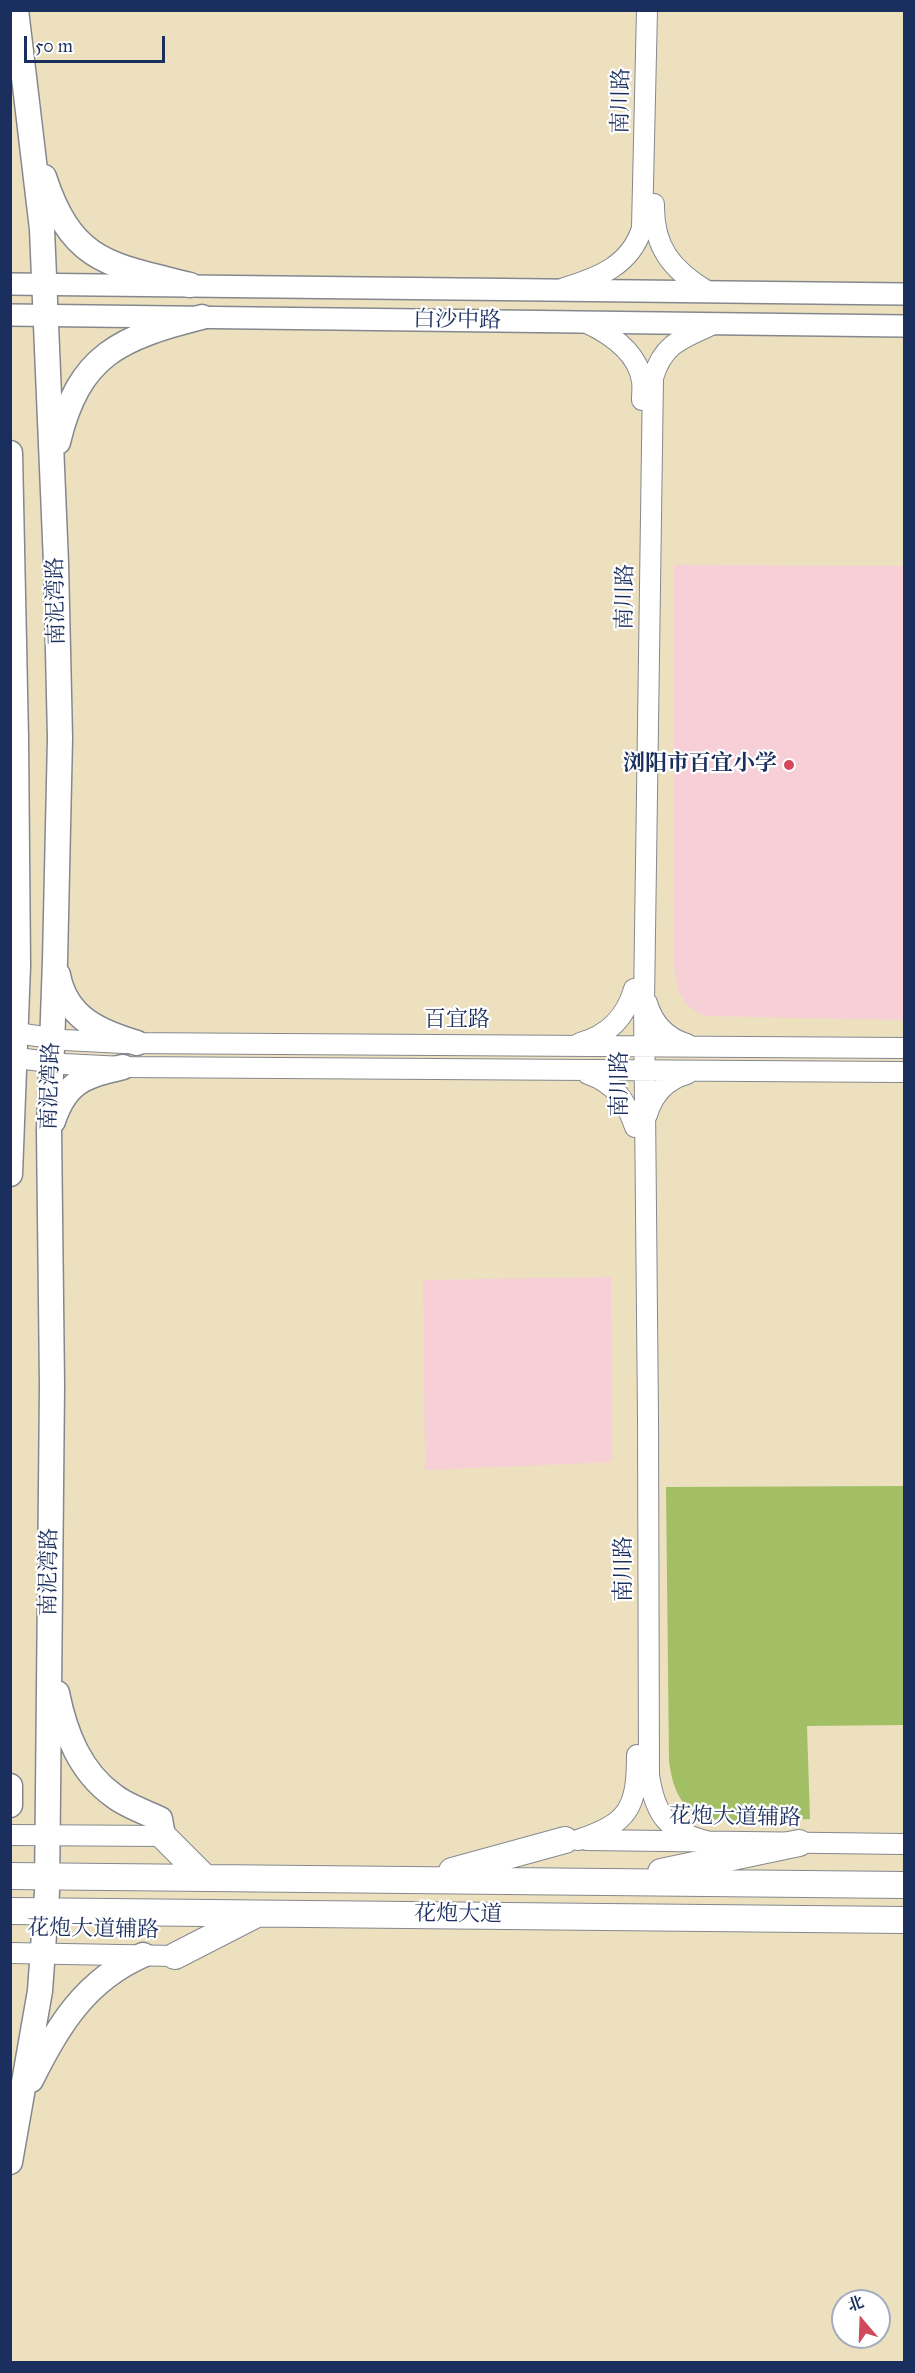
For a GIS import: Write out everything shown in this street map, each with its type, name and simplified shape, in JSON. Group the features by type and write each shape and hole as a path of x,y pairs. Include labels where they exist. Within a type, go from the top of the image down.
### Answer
{"highway":[{"path":"163,1836 204,1877"},
{"path":"422,1880 571,1840"},
{"path":"616,1882 799,1843"},
{"name":"花炮大道","path":"10,1876 904,1885"},
{"name":"花炮大道","path":"10,1911 904,1920"},
{"path":"175,1956 260,1913"}],"main road":[{"name":"南泥湾路","path":"10,2162 40,1991 47,1876 52,1386 49,1138 60,738 42,229 16,10"},
{"path":"31,137 56,208 90,253 108,263 133,271 190,285"},
{"name":"白沙中路","path":"10,284 904,294"},
{"name":"白沙中路","path":"10,315 904,326"},
{"path":"52,468 70,401 92,367 111,350 128,341 156,330 202,317"},
{"name":"南泥湾路","path":"10,453 16,693 10,1174"},
{"path":"55,961 58,979 65,996 83,1019 105,1032 137,1043"},
{"path":"49,1138 53,1119 69,1088 89,1076 123,1068"},
{"path":"49,1655 69,1737 79,1758 96,1782 116,1798 160,1819 163,1836"},
{"path":"10,1786 10,1805"},
{"path":"21,2101 52,2042 83,1996 101,1979 143,1955"}],"street":[{"name":"南川路","path":"560,290 594,278 612,268 626,257 637,242 642,228 647,10"},
{"name":"南川路","path":"658,10 655,228 668,258 680,273 707,291"},
{"name":"南川路","path":"587,323 607,333 626,350 639,370 642,380 639,1071 648,1417 649,1774 655,1805 663,1817 680,1832 710,1842"},
{"name":"南川路","path":"639,991 653,378 662,355 672,344 714,324"},
{"path":"570,1046 590,1040 610,1029 621,1019 639,991 662,1031 671,1038 695,1047"},
{"name":"百宜路","path":"13,1033 52,1039 137,1043 904,1048"},
{"path":"12,1058 123,1068 904,1072"},
{"path":"576,1071 605,1081 616,1090 640,1124 664,1086 694,1072"},
{"name":"南川路","path":"571,1840 595,1834 619,1819 633,1800 636,1790 640,1124"},
{"path":"10,1835 163,1836"},
{"name":"花炮大道辅路","path":"571,1840 904,1844"},
{"name":"花炮大道辅路","path":"10,1953 175,1956"}],"shaded area":[{"name":"浏阳市百宜小学","path":"674,565 904,566 904,1020 709,1016 698,1013 687,1005 679,992 673,964"},
{"path":"611,1277 612,1462 425,1470 423,1280"}],"green space":[{"path":"904,1486 904,1725 807,1726 810,1819 732,1821 704,1817 693,1812 684,1804 678,1793 672,1779 669,1761 666,1487"}],"place":[{"name":"浏阳市百宜小学","path":"789,765"}]}
